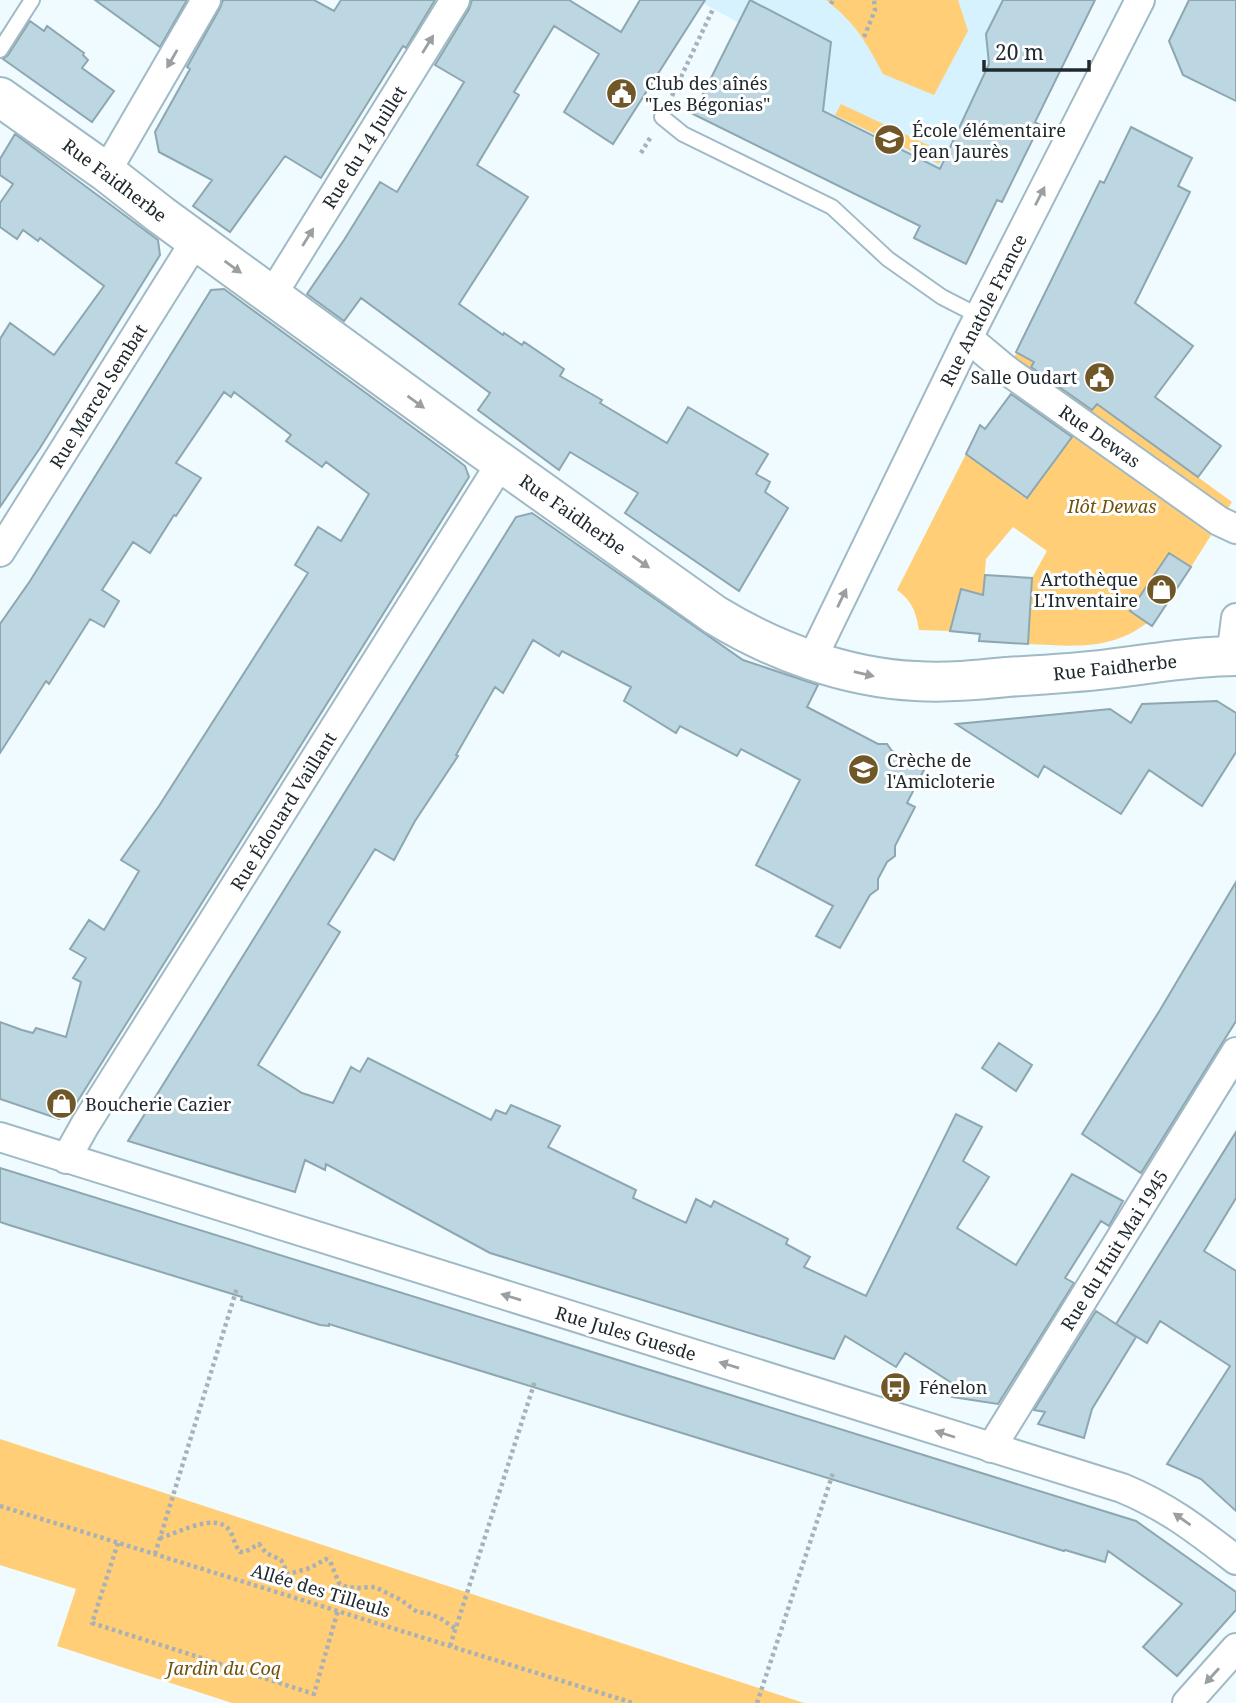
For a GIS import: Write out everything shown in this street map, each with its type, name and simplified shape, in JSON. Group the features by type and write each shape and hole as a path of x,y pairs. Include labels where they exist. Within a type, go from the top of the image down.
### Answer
{"street":[{"path":"106,172 206,0"},
{"name":"Rue du 14 Juillet","path":"272,295 455,0"},
{"name":"Rue Anatole France","path":"812,659 974,327 1140,0"},
{"name":"Rue Faidherbe","path":"3,106 106,172 501,463 715,615 773,646 870,676 917,681 958,681 1086,671 1191,658 1233,656"},
{"name":"Rue Marcel Sembat","path":"0,552 196,240"},
{"name":"Rue Dewas","path":"974,327 1016,377 1219,521 1236,529"},
{"name":"Rue Édouard Vaillant","path":"66,1160 85,1125 501,463"},
{"path":"1233,656 1236,618"},
{"name":"Rue du Huit Mai 1945","path":"991,1448 1236,1052"},
{"name":"Rue Jules Guesde","path":"0,1138 1122,1488 1180,1516 1236,1560"},
{"path":"1187,1703 1236,1648"}],"lane":[{"path":"0,50 32,0"},
{"path":"662,117 684,134 832,207 888,259 942,297 974,327"}],"path":[{"path":"864,37 874,10 874,0"},
{"path":"641,153 662,117 713,9"},
{"path":"155,1554 237,1287"},
{"path":"450,1646 536,1381"},
{"path":"757,1703 833,1473"},
{"name":"Allée des Tilleuls","path":"0,1506 633,1703"},
{"path":"160,1538 208,1521 217,1523 229,1529 240,1552 259,1544 270,1557 281,1560 288,1574 310,1568 326,1559 330,1560 339,1583 343,1586 375,1587 401,1600 417,1612 440,1618 456,1629"},
{"path":"118,1542 92,1623 314,1694 338,1610"}],"shaded area":[{"name":"École élémentaire Jean Jaurès","path":"697,0 1095,0 1035,122 1025,155 1002,202 997,201 966,264 914,238 919,226 693,114 716,67 727,73 761,35"}],"green space":[{"path":"826,0 958,0 968,31 934,95 883,74 859,33"},
{"path":"841,104 945,153 939,164 835,115"},
{"name":"Ilôt Dewas","path":"1018,351 1106,410 1232,502 1191,567 1170,554 1131,611 1147,623 1119,638 1090,645 1028,644 1032,578 1047,551 1013,527 986,559 983,595 961,589 950,631 919,630 912,607 897,590 966,454 1026,499 1066,445 1042,430 1050,418 997,381"},
{"name":"Jardin du Coq","path":"0,1439 804,1703 232,1703 57,1646 76,1589 0,1565"}],"building":[{"path":"95,0 187,0 160,47"},
{"path":"223,0 314,0 334,11 341,0 435,0 406,48 403,46 321,178 285,156 230,232 193,206 212,180 159,152 155,132 190,69 187,67"},
{"path":"472,0 569,0 621,32 640,0 705,0 613,144 564,112 599,54 554,26 514,92 519,95 477,165 528,197 459,304 503,335 504,333 522,345 524,342 564,369 560,376 667,443 688,407 768,454 756,474 770,482 765,492 788,508 739,591 625,513 638,493 570,452 559,470 478,410 490,393 361,298 344,321 307,294 380,182 397,192 464,82 435,65"},
{"name":"École élémentaire Jean Jaurès","path":"750,0 831,42 823,111 940,169 989,64 986,34 1003,0 1095,0 1035,122 1040,125 1002,202 997,200 966,264 914,238 920,226 693,114"},
{"path":"1189,0 1236,0 1236,101 1183,75 1169,41"},
{"path":"30,21 44,31 47,26 84,53 88,60 82,68 114,91 92,122 3,59"},
{"path":"1131,127 1192,158 1178,186 1190,192 1135,303 1193,346 1155,397 1221,446 1198,477 1097,404 1092,410 1031,367 1034,362 1016,352 1100,181 1104,183"},
{"path":"15,134 158,240 160,255 40,448 0,507 0,339 10,323 54,355 104,286 40,238 38,241 23,230 17,239 0,227 0,203 13,184 0,175 0,159"},
{"path":"224,289 452,456 465,466 469,477 69,1115 59,1119 0,1099 0,1022 33,1033 36,1028 66,1037 81,982 73,978 86,958 70,949 89,920 104,930 139,871 121,860 159,806 308,573 295,565 318,527 341,541 369,494 326,462 322,467 286,441 291,435 234,392 231,397 224,392 176,463 201,478 150,553 133,542 102,590 119,601 104,627 90,619 49,684 46,681 0,753 0,624 30,581 211,290"},
{"path":"1011,394 1072,437 1027,498 966,454 980,425 985,429"},
{"path":"532,513 743,660 818,685 807,707 878,744 887,744 892,751 925,768 907,803 915,807 895,846 895,856 887,862 878,879 878,889 870,895 840,948 816,936 833,906 756,865 800,780 741,749 737,756 680,726 676,733 624,701 631,687 562,651 559,656 533,640 503,693 495,687 456,755 458,756 415,821 394,860 375,849 328,924 340,932 258,1065 302,1093 333,1103 351,1067 360,1072 368,1058 491,1120 496,1110 506,1114 511,1105 560,1126 548,1147 636,1190 633,1198 686,1223 696,1199 711,1207 714,1201 788,1239 786,1244 810,1257 804,1267 866,1296 956,1114 982,1127 963,1161 989,1177 957,1228 1016,1265 1072,1174 1123,1201 1109,1226 1101,1221 1065,1278 1074,1283 998,1404 952,1397 958,1387 905,1353 896,1367 845,1336 834,1359 490,1253 326,1164 325,1170 305,1160 295,1192 128,1141 516,517"},
{"name":"Artothèque L'Inventaire","path":"1169,553 1191,567 1152,626 1130,611"},
{"path":"985,575 1032,578 1028,644 979,641 980,634 950,631 961,589 983,595"},
{"path":"1217,701 1236,713 1236,752 1202,806 1149,770 1121,814 1044,766 1038,777 956,724 1110,709 1131,723 1142,704"},
{"path":"1236,882 1236,1021 1141,1173 1082,1134"},
{"path":"999,1043 1032,1065 1016,1091 982,1068"},
{"path":"1236,1132 1236,1198 1204,1251 1236,1271 1236,1511 1201,1479 1167,1464 1230,1366 1160,1321 1147,1343 1116,1324"},
{"path":"0,1168 1136,1521 1236,1592 1236,1610 1177,1676 1143,1647 1182,1604 1108,1551 1105,1562 1064,1551 329,1324 320,1325 241,1300 242,1297 0,1222"},
{"path":"1096,1311 1136,1337 1092,1409 1084,1438 1038,1424 1045,1412 1034,1410"}],"place":[{"name":"Club des aînés \"Les Bégonias\"","path":"622,93"},
{"name":"École élémentaire Jean Jaurès","path":"889,140"},
{"name":"Salle Oudart","path":"1100,377"},
{"name":"Artothèque L'Inventaire","path":"1161,589"},
{"name":"Crèche de l'Amicloterie","path":"864,770"},
{"name":"Boucherie Cazier","path":"62,1104"},
{"name":"Fénelon","path":"896,1387"}]}
